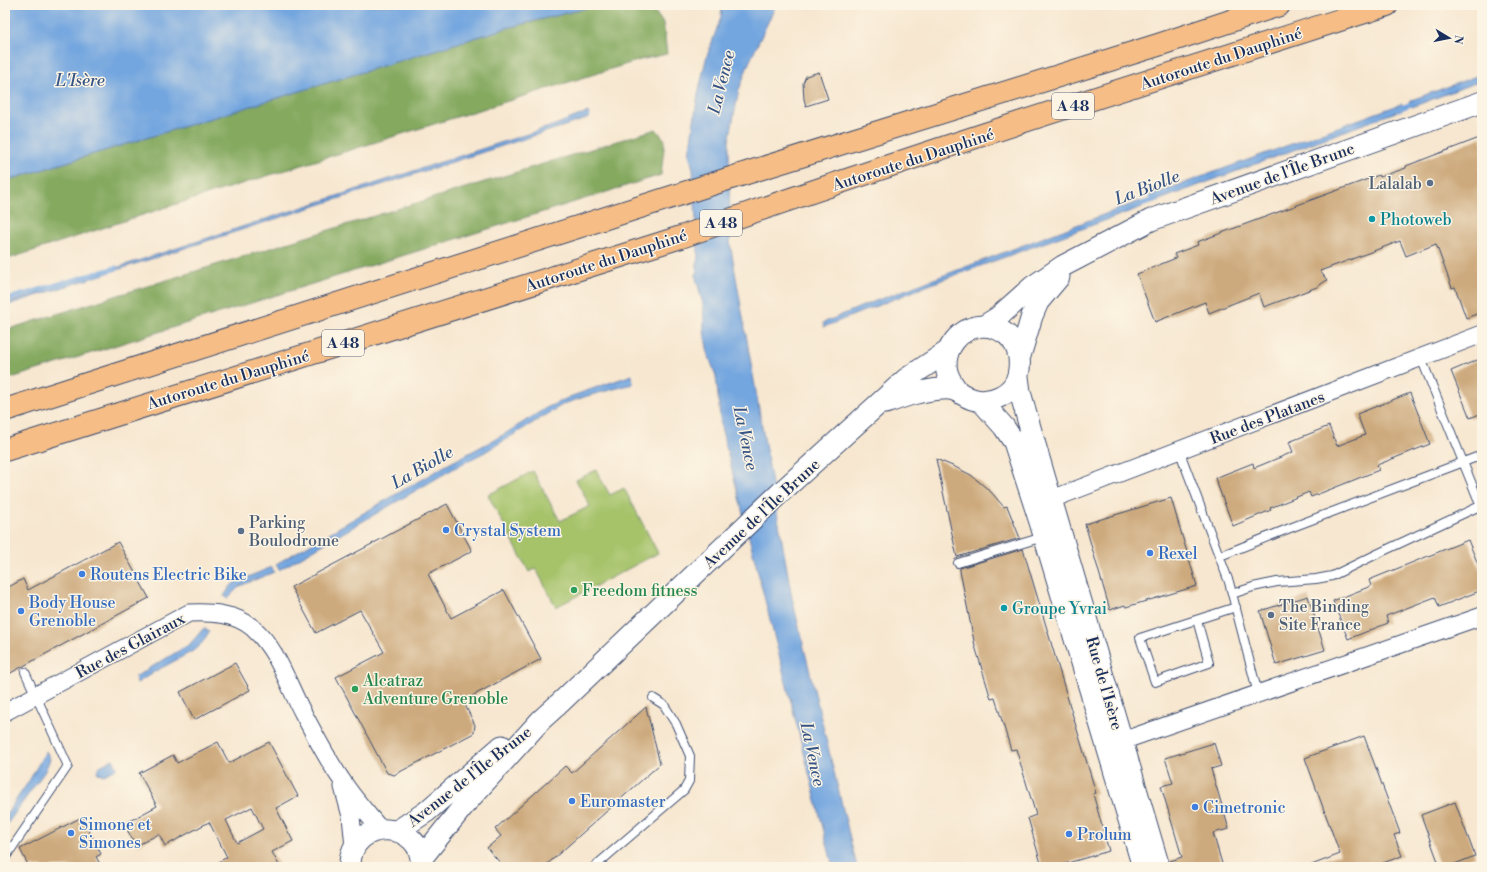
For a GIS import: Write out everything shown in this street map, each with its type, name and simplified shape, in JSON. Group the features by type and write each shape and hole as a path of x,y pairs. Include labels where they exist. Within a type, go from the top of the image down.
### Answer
{"highway":[{"name":"Autoroute du Dauphiné","path":"5,410 756,170 1158,45 1279,5"},
{"name":"Autoroute du Dauphiné","path":"5,450 681,237 761,209 1164,76 1387,5"}],"street":[{"name":"Avenue de l'Île Brune","path":"984,326 997,318 1032,287 1063,266 1151,220 1482,102"},
{"name":"Avenue de l'Île Brune","path":"1020,356 1032,316 1038,302 1061,276 1086,253"},
{"path":"984,326 994,328 1007,335 1016,346 1020,356 1020,367 1018,377 1012,387 1003,395 992,399 981,400 972,399 957,390 951,382 947,372 946,361 948,351 953,342 959,336 966,330 984,326"},
{"name":"Rue des Platanes","path":"1043,502 1482,334"},
{"name":"Avenue de l'Île Brune","path":"421,863 465,804 541,720 780,493 878,406 906,379 948,351"},
{"name":"Rue de l'Isère","path":"1018,377 1043,502 1122,741 1159,867"},
{"name":"Avenue de l'Île Brune","path":"878,406 916,392 943,388 957,390"},
{"name":"Rue de l'Isère","path":"981,400 1004,426 1014,442 1043,502"},
{"name":"Rue de l'Isère","path":"1053,533 1143,867"},
{"name":"Rue des Glairaux","path":"5,712 189,613 202,612 228,615 240,619 252,627 262,637 275,656 302,712 341,780 388,830"},
{"path":"1122,741 1482,616"},
{"name":"Avenue de l'Île Brune","path":"352,857 361,839 370,832 388,830 426,812 503,745 541,720"},
{"name":"Rue des Glairaux","path":"341,780 350,816 352,857"},
{"path":"388,830 406,835 413,841 418,849 421,863"}],"lane":[{"path":"1232,594 1253,587 1277,582 1316,579 1332,576 1482,507 1421,358"},
{"path":"1179,450 1220,556 1236,607 1258,694"},
{"path":"1220,556 1297,525 1482,455"},
{"path":"958,563 1053,533"},
{"path":"1197,620 1209,663 1156,682 1140,638 1236,607"},
{"path":"5,858 68,766 25,672"},
{"path":"594,867 684,790 689,781 690,756 676,724 664,705 652,698"}],"green space":[{"path":"598,5 650,5 663,23 667,54 640,60 164,208 5,260 5,181 507,28"},
{"path":"656,129 665,140 661,175 5,380 5,330"},
{"path":"596,470 610,495 624,488 658,553 556,607 536,569 529,572 488,495 533,471 560,521 590,506 576,480"}],"water":[{"name":"L'Isère","path":"5,5 598,5 507,28 5,181"},
{"name":"La Vence","path":"722,5 776,5 748,65 739,90 729,141 730,243 792,598 857,867 833,867 721,427 716,376 708,354 704,330 703,304 696,278 698,252 693,169 689,154 698,94 706,59 721,17"},
{"path":"1482,74 1482,80 1412,107 1409,101"},
{"path":"1401,104 1404,109 1151,203 1149,196"},
{"path":"588,112 590,117 583,120 5,306 5,304 552,126"},
{"path":"1140,201 1142,207 939,281 824,327 823,323 865,305"},
{"path":"632,375 633,384 587,396 564,404 485,452 458,466 279,570 276,564 443,467 503,435 546,408 572,396"},
{"path":"272,567 274,572 240,586 228,598 224,596 234,583"},
{"path":"204,628 209,632 202,643 193,651 137,683 135,677 190,644"},
{"path":"46,751 50,759 45,771 5,827 5,816 29,781"},
{"path":"113,759 117,768 104,775 98,773 97,771 100,766"}],"building":[{"path":"819,72 828,99 806,106 803,83 806,76"},
{"name":"Photoweb","path":"1482,137 1482,312 1466,318 1455,287 1452,288 1436,244 1406,256 1400,241 1320,271 1327,280 1317,287 1264,307 1259,293 1209,313 1205,302 1155,322 1137,274 1176,258 1174,254 1198,245 1197,242 1379,175 1380,177 1406,168 1406,166"},
{"path":"1482,358 1482,413 1470,418 1451,371"},
{"path":"1410,393 1430,444 1377,465 1379,470 1311,497 1309,492 1270,508 1271,510 1233,526 1215,478 1253,463 1254,468 1293,452 1289,442 1329,426 1337,446 1365,435 1357,414"},
{"path":"936,459 971,475 991,492 1004,507 1007,506 1020,538 957,557"},
{"path":"1171,498 1197,586 1126,607 1125,605 1110,610 1085,524"},
{"path":"447,504 472,551 428,574 451,618 504,590 541,659 463,701 475,725 474,733 394,775 387,773 336,677 384,652 360,610 316,633 291,587"},
{"path":"1468,540 1482,574 1482,590 1439,607 1435,597 1386,616 1388,623 1348,639 1333,601 1371,586 1369,580"},
{"path":"118,542 149,598 5,676 5,589 23,579 28,590"},
{"path":"1023,549 1096,793 1093,794 1109,851 1054,867 1042,867 1028,818 1036,815 1016,749 1011,750 995,698 991,699 975,646 960,571 960,568"},
{"path":"1308,596 1325,650 1276,665 1260,611"},
{"path":"235,663 250,690 194,720 180,692"},
{"name":"Euromaster","path":"646,707 660,764 544,867 504,867 487,848 501,836 495,829 565,766 572,773"},
{"path":"1364,736 1400,833 1394,835 1402,856 1372,867 1309,867 1340,854 1305,758"},
{"path":"218,742 229,763 269,742 298,796 276,808 293,841 272,852 280,867 210,867 227,857 209,822 165,846 159,834 136,846 124,824 157,806 139,773 173,755 177,763","holes":["252,807 263,829 237,843 226,820"]},
{"name":"Cimetronic","path":"1214,743 1221,766 1211,769 1229,829 1213,833 1223,867 1171,867 1170,861 1182,857 1161,786 1173,783 1165,758"},
{"path":"1455,802 1475,856 1447,867 1440,867 1421,815"},
{"name":"Simone et Simones","path":"82,817 101,854 96,857 102,867 29,867 20,849"}],"waterway":[{"name":"La Biolle","path":"1398,109 1417,102"},
{"name":"La Biolle","path":"1136,206 1156,199"},
{"path":"5,300 116,268"}],"place":[{"name":"Lalalab","path":"1430,183"},
{"name":"Photoweb","path":"1372,219"},
{"name":"Crystal System","path":"446,530"},
{"name":"Parking Boulodrome","path":"241,531"},
{"name":"Rexel","path":"1150,553"},
{"name":"Routens Electric Bike","path":"82,574"},
{"name":"Freedom fitness","path":"574,590"},
{"name":"Groupe Yvrai","path":"1004,608"},
{"name":"Body House Grenoble","path":"21,611"},
{"name":"The Binding Site France","path":"1271,615"},
{"name":"Alcatraz Adventure Grenoble","path":"355,689"},
{"name":"Euromaster","path":"572,801"},
{"name":"Cimetronic","path":"1195,807"},
{"name":"Simone et Simones","path":"71,833"},
{"name":"Prolum","path":"1069,834"}]}
